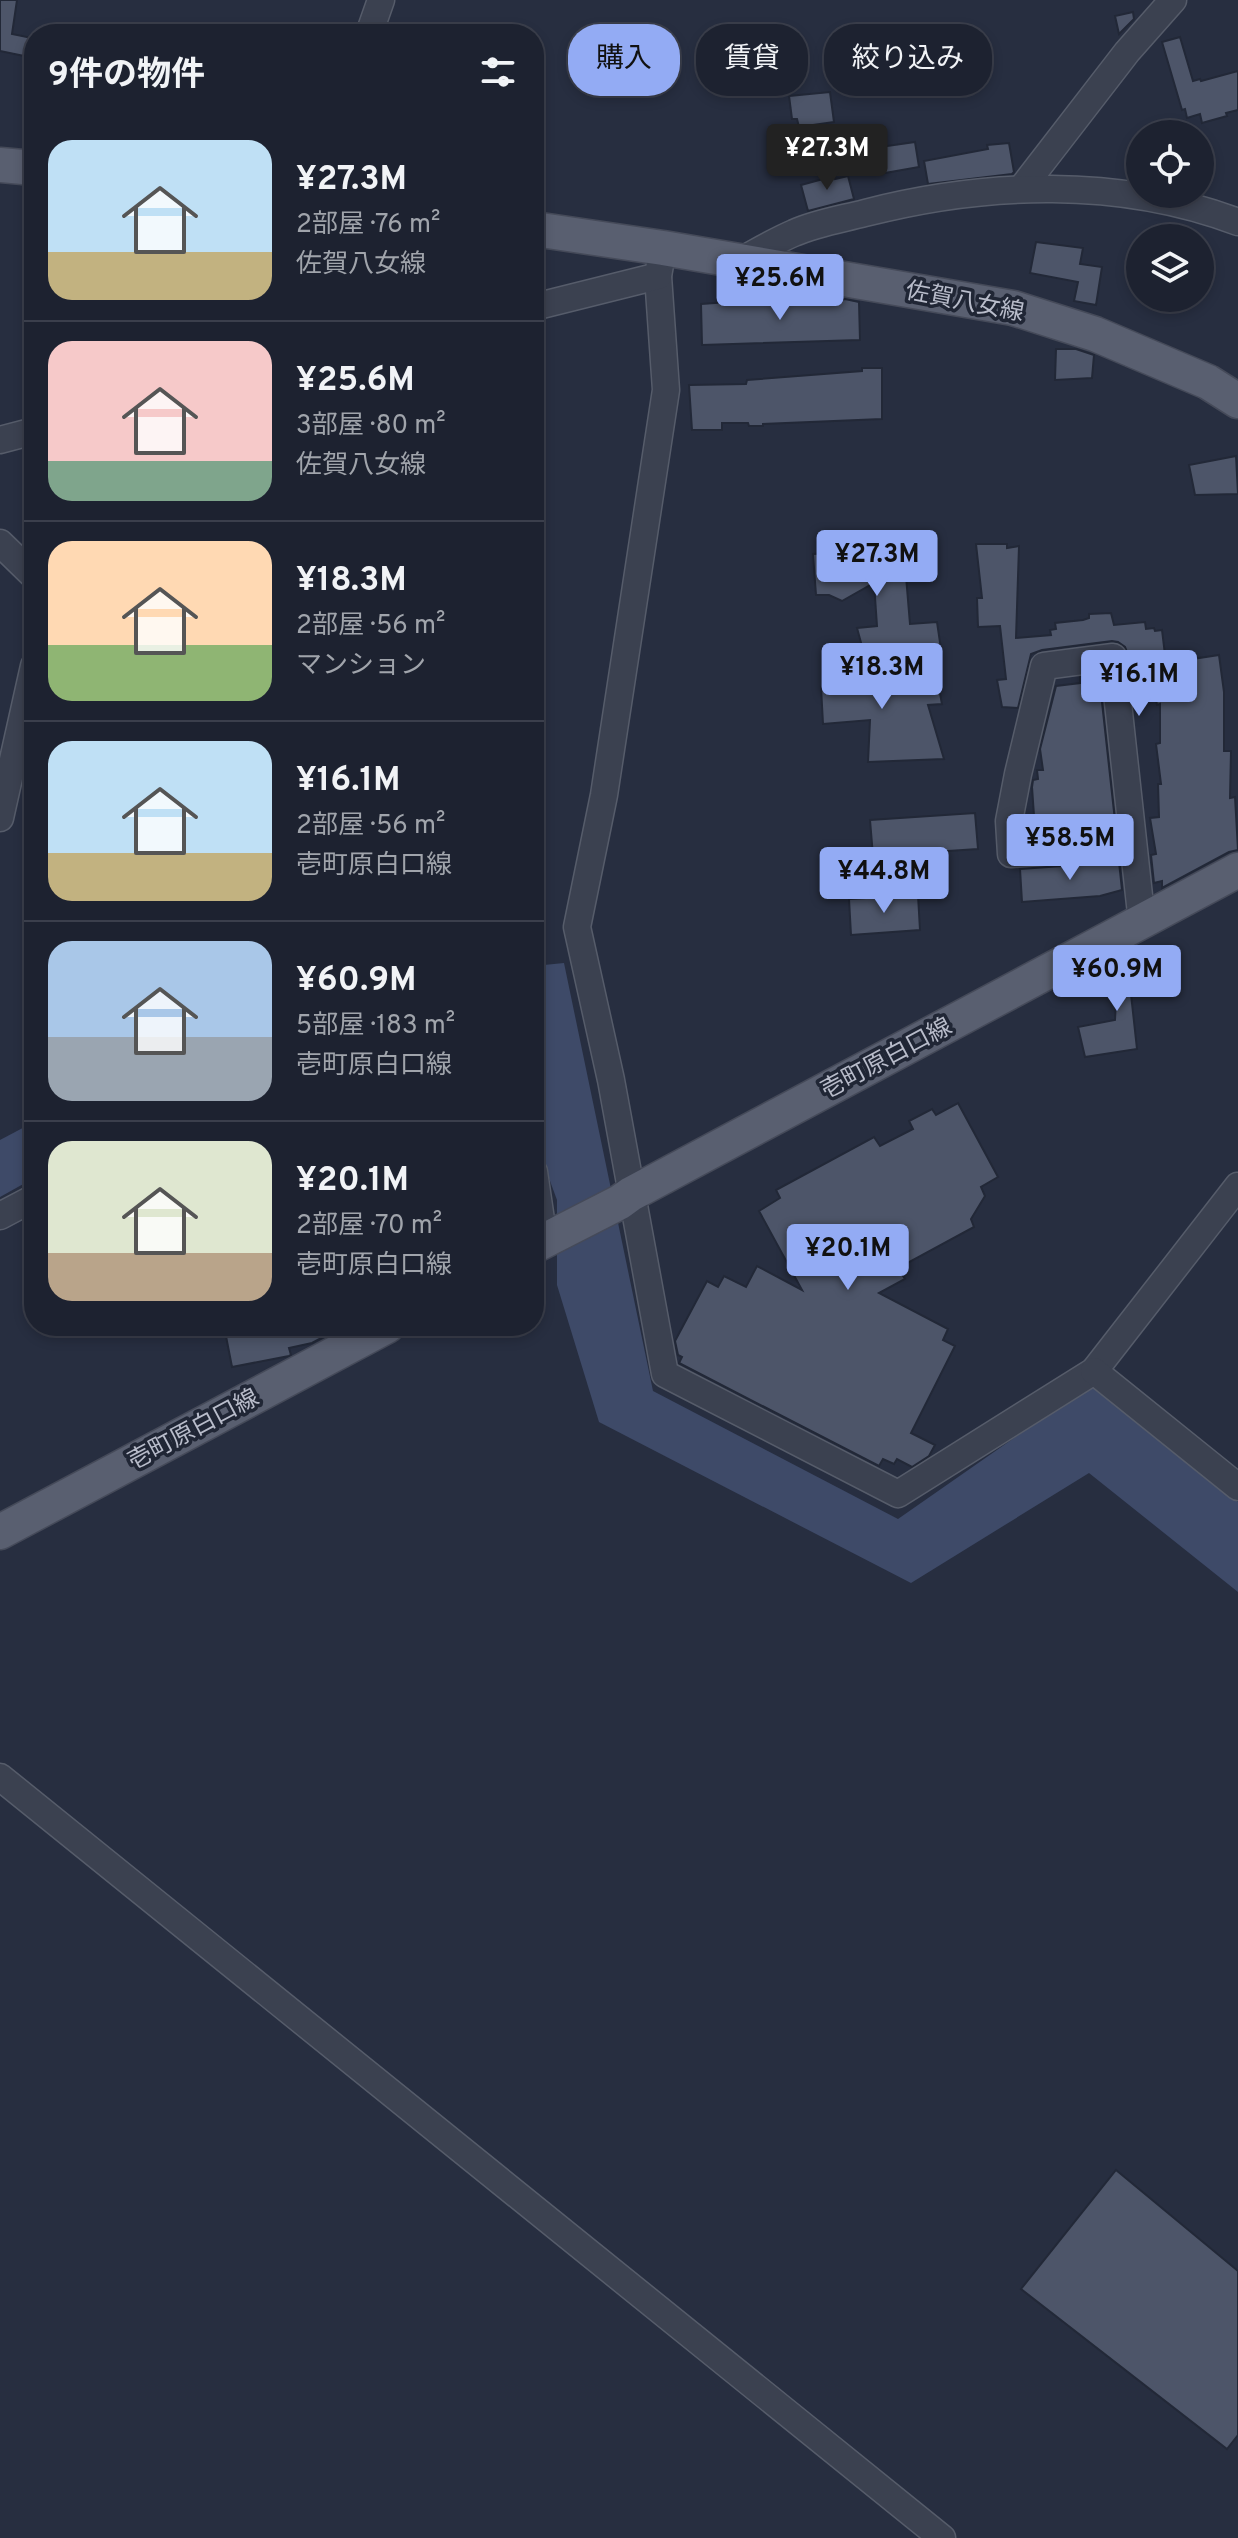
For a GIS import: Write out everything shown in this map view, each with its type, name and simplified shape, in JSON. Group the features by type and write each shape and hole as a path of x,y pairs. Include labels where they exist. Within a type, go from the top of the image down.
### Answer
{"main road":[{"path":"0,165 24,167"},
{"name":"佐賀八女線","path":"544,232 660,262 740,261 1013,308 1095,334 1208,382 1238,401"},
{"name":"壱町原白口線","path":"545,1240 1238,870"},
{"name":"壱町原白口線","path":"0,1532 368,1336"}],"street":[{"path":"373,24 381,0"},
{"path":"1022,188 1127,52 1173,0"},
{"path":"740,261 795,232 832,222 948,195 1022,188 1108,192 1176,202 1238,222"},
{"path":"544,303 660,262 666,390 604,795 577,927 611,1080 625,1198 665,1374 898,1494 1094,1371 1238,1186"},
{"path":"0,440 24,434"},
{"path":"0,543 24,566"},
{"path":"1133,845 1011,854 1009,821 1044,666 1113,657 1142,923"},
{"path":"0,818 24,711"},
{"path":"0,1216 24,1203"},
{"path":"1094,1371 1238,1487"},
{"path":"0,1777 942,2538"}],"water":[{"path":"564,963 653,1391 898,1519 1090,1385 1238,1502 1238,1592 1089,1473 911,1583 599,1422 557,1285 557,1200 546,1170 544,1140 544,965"},
{"path":"24,1127 24,1184 0,1197 0,1140"}],"building":[{"path":"0,0 17,0 12,34 24,36 24,56 0,51"},
{"path":"1133,12 1134,19 1119,34 1115,16"},
{"path":"1180,37 1193,81 1238,71 1238,110 1213,120 1201,120 1200,114 1187,118 1162,42"},
{"path":"824,93 824,96 831,96 834,122 799,127 797,119 792,119 789,96"},
{"path":"915,142 919,167 885,173 880,147"},
{"path":"1009,143 1012,174 928,184 924,161 988,149 987,145"},
{"path":"834,176 835,179 848,176 854,199 808,211 801,185"},
{"path":"1036,242 1083,248 1080,264 1102,267 1096,305 1074,301 1078,282 1030,273"},
{"path":"813,297 813,300 859,302 860,340 702,345 701,304 772,299 772,303"},
{"path":"1056,349 1076,349 1094,355 1092,378 1055,380"},
{"path":"862,368 882,368 882,419 763,426 722,423 722,430 692,430 689,385 746,384 747,380 862,371"},
{"path":"1236,456 1238,494 1195,495 1189,465"},
{"path":"976,544 1007,544 1007,548 1019,546 1016,638 1051,635 1050,630 1056,629 1055,623 1083,620 1089,618 1089,614 1111,613 1114,625 1145,622 1146,629 1162,630 1166,663 1219,655 1224,692 1224,751 1231,751 1230,798 1235,797 1238,850 1162,888 1162,881 1154,883 1151,855 1156,854 1150,818 1159,817 1158,784 1161,784 1156,744 1160,743 1160,704 1157,705 1148,655 1129,657 1125,647 1112,641 1042,650 1031,654 1018,708 1002,707 997,680 1006,679 1000,626 978,627 977,598 982,598"},
{"path":"854,552 854,555 904,552 910,624 937,622 941,649 863,650 857,628 877,626 874,583 842,601 829,595 816,595 813,554"},
{"path":"857,650 858,685 899,679 899,684 938,683 942,704 928,705 944,759 868,762 870,720 823,724 821,687 826,688 824,651"},
{"path":"1099,675 1116,830 1026,837 1026,817 1034,816 1033,780 1038,779 1037,770 1043,770 1040,749 1056,686 1080,683 1080,677"},
{"path":"975,813 978,849 873,856 870,820"},
{"path":"1119,862 1122,890 1100,896 1022,902 1020,869"},
{"path":"918,895 920,930 851,935 849,899"},
{"path":"1141,947 1142,995 1131,994 1137,1049 1085,1057 1078,1027 1115,1020 1118,959"},
{"path":"958,1103 998,1177 981,1187 985,1196 971,1219 974,1227 898,1268 905,1279 879,1293 948,1329 943,1340 955,1346 911,1433 935,1445 929,1456 912,1467 897,1459 894,1464 883,1459 879,1466 679,1363 682,1357 678,1355 675,1341 707,1281 718,1287 724,1276 746,1287 757,1266 802,1290 759,1211 780,1198 776,1190 874,1137 880,1146 913,1129 909,1121 932,1109 936,1115"},
{"path":"226,1336 325,1336 312,1343 289,1348 289,1356 232,1367"},
{"path":"1116,2170 1238,2271 1238,2435 1227,2449 1021,2289"}]}
